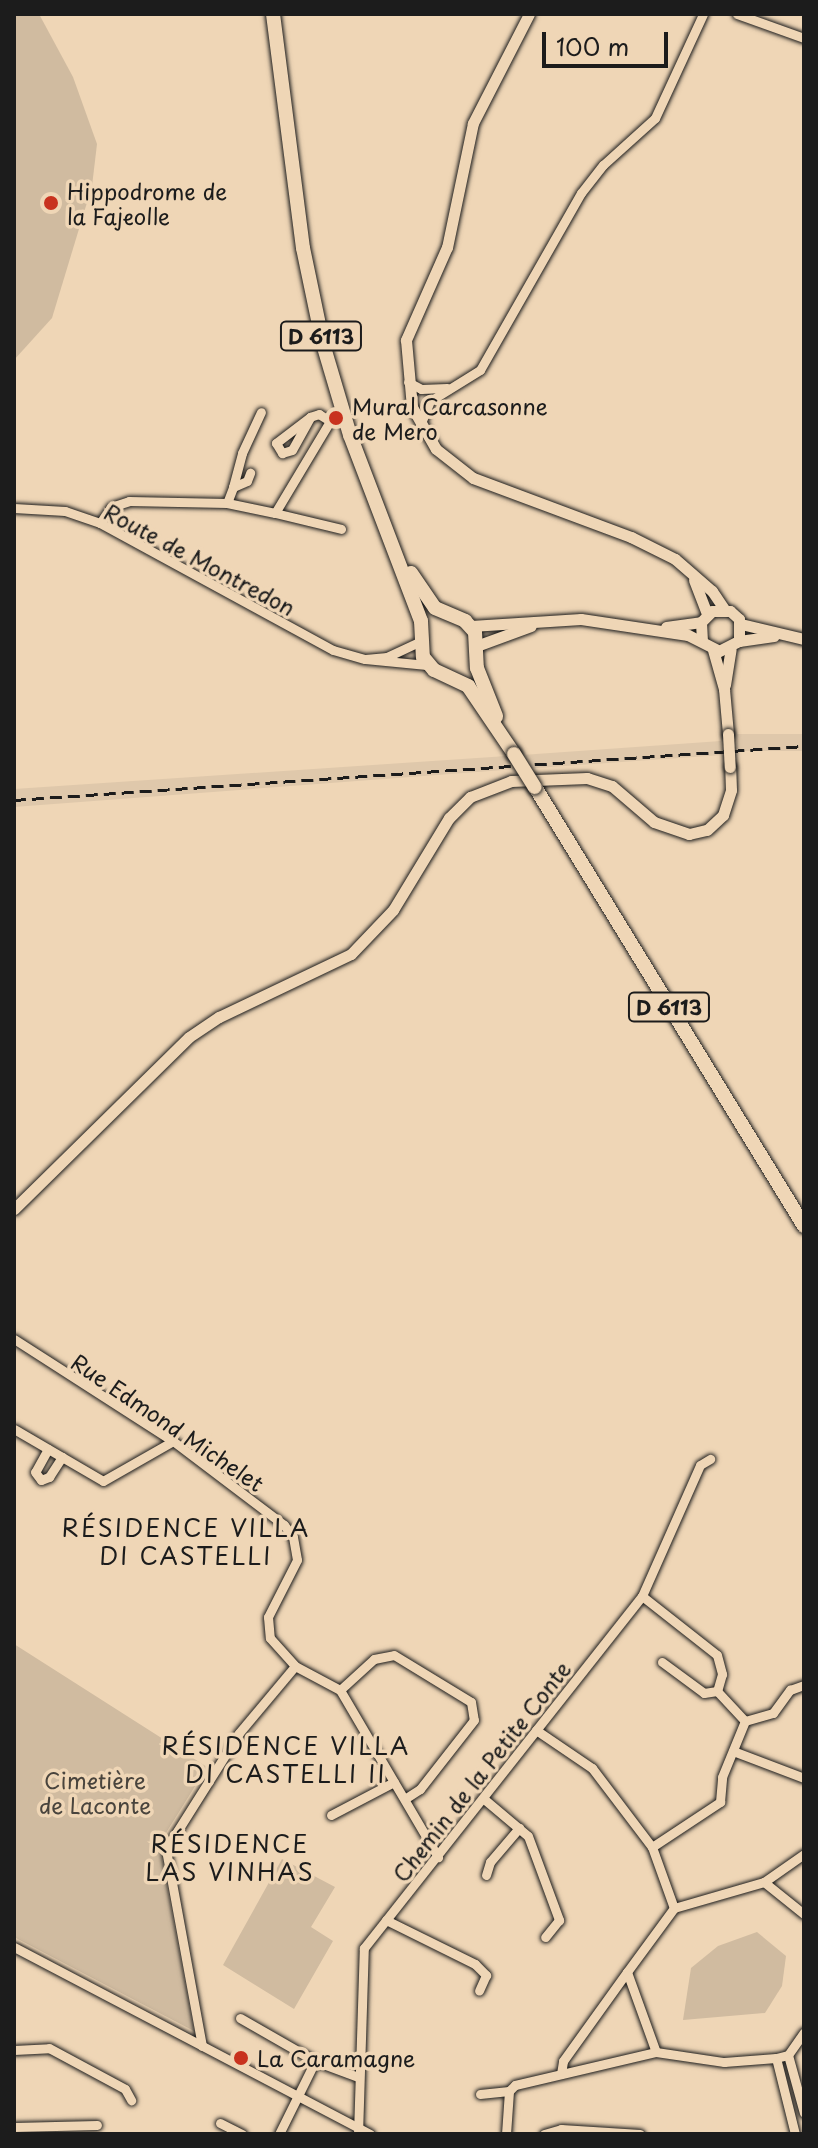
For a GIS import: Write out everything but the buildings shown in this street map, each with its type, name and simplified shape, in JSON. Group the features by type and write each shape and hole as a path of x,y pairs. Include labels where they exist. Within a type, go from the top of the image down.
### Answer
{"main road":[{"name":"D 6113","path":"273,14 303,248 323,344 350,435 398,552 422,638"},
{"name":"D 6113","path":"398,552 427,598 449,617"},
{"path":"449,617 471,626 478,651 466,670 450,675 427,665 422,638 433,622 449,617"},
{"name":"D 6113","path":"478,651 493,712 514,754"},
{"name":"D 6113","path":"450,675 468,686 514,754 804,1226"}],"street":[{"path":"529,14 473,123 447,247 406,340 406,380 410,401 421,427 436,449 473,478 631,537 675,559 741,624 804,639"},
{"path":"410,401 430,401 458,387 480,370 581,193 655,118 703,14"},
{"path":"737,14 804,38"},
{"path":"406,380 421,389 458,387"},
{"path":"410,401 421,389"},
{"path":"421,427 430,401"},
{"path":"227,503 242,453 261,412"},
{"path":"275,513 330,421 319,414 310,417"},
{"path":"233,487 247,481 250,473"},
{"path":"100,523 111,507 129,501 227,503 341,529"},
{"name":"Route de Montredon","path":"14,508 65,511 100,523 333,650 365,659 427,665"},
{"path":"689,573 702,591 702,641"},
{"path":"657,629 704,618 724,609"},
{"path":"14,1209 189,1037 219,1017 351,954 393,910 449,818 470,797 511,781 587,778 612,786 654,822 689,834 707,830 723,815 731,790 724,689 713,650 702,641 657,629 581,619 471,626"},
{"path":"478,651 544,621"},
{"path":"724,689 741,624"},
{"path":"713,650 786,636"},
{"path":"365,659 387,657 422,638"},
{"name":"Rue Edmond Michelet","path":"14,1339 173,1441 293,1537 297,1560 267,1628 277,1649 295,1666"},
{"path":"14,1429 103,1481 173,1441"},
{"path":"48,1449 35,1472 41,1480 49,1477 62,1457"},
{"name":"Chemin de la Petite Conte","path":"358,2130 362,1956 386,1920 642,1596 700,1465 710,1459"},
{"path":"642,1596 717,1655 722,1674 717,1691"},
{"path":"340,1690 374,1659 394,1655 471,1702 474,1720 420,1789 406,1798"},
{"path":"662,1662 704,1693 717,1691"},
{"path":"202,2046 166,1849 239,1733 295,1666 340,1690 438,1857"},
{"path":"745,1721 773,1713 790,1690 804,1685"},
{"path":"717,1691 745,1721"},
{"path":"652,1847 720,1802 721,1782 745,1721"},
{"path":"536,1730 592,1768 652,1847 674,1908"},
{"path":"733,1751 804,1778"},
{"path":"331,1815 394,1782"},
{"path":"484,1799 528,1836 559,1920 545,1937"},
{"path":"486,1875 490,1862 519,1828"},
{"path":"561,2074 563,2061 674,1908 764,1882 804,1854"},
{"path":"764,1882 804,1914"},
{"path":"386,1920 475,1964 486,1975 479,1991"},
{"path":"14,1947 370,2134"},
{"path":"627,1972 656,2052"},
{"path":"240,2018 315,2061 358,2077"},
{"path":"480,2094 509,2091 561,2074 656,2052 724,2062 776,2058 788,2055 804,2032"},
{"path":"14,2050 49,2048 125,2089 131,2100"},
{"path":"788,2055 804,2111"},
{"path":"776,2058 795,2134"},
{"path":"279,2134 315,2061"},
{"path":"506,2134 509,2091"},
{"path":"220,2123 242,2134"},
{"path":"14,2127 97,2125"},
{"path":"544,2134 561,2129 640,2134"}],"shaded area":[{"path":"737,734 804,734 804,751 737,751"},
{"path":"721,741 722,755 526,769 525,755"},
{"path":"507,756 515,769 14,807 14,789"}],"green space":[{"name":"Hippodrome de la Fajeolle","path":"14,14 39,14 73,77 97,144 92,186 52,318 14,360"},
{"name":"Cimetière de Laconte","path":"14,1644 207,1767 159,1844 194,2031 14,1937"},
{"path":"282,1859 335,1887 311,1927 333,1941 294,2009 223,1965"},
{"path":"757,1932 786,1956 782,1986 765,2013 683,2020 691,1968 718,1946"}],"railway":[{"path":"14,800 804,746"}],"place":[{"name":"Hippodrome de la Fajeolle","path":"51,203"},
{"name":"Mural Carcasonne de Mero","path":"336,418"},
{"name":"La Caramagne","path":"241,2058"}],"district":[{"name":"RÉSIDENCE VILLA DI CASTELLI","path":"186,1542"},
{"name":"RÉSIDENCE VILLA DI CASTELLI II","path":"286,1760"},
{"name":"RÉSIDENCE LAS VINHAS","path":"230,1858"}]}
